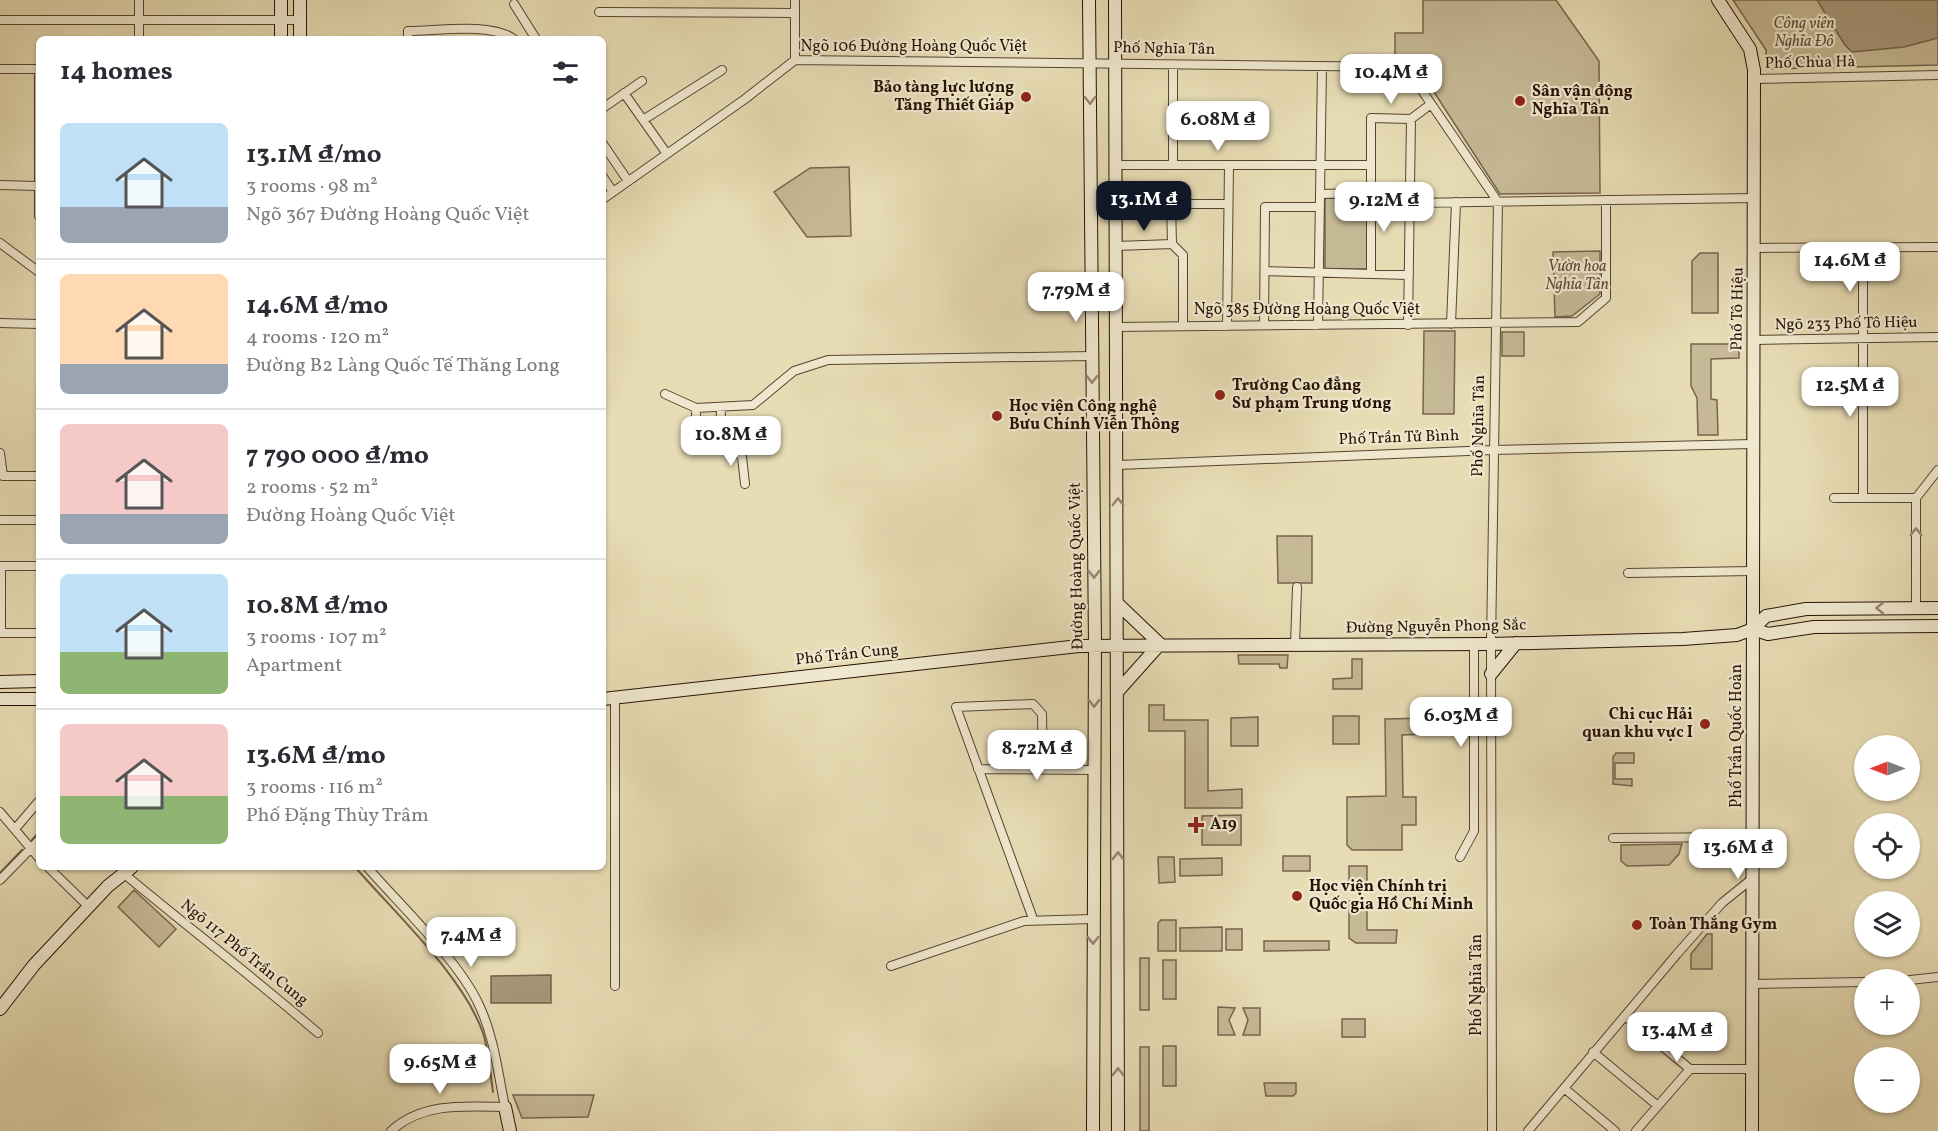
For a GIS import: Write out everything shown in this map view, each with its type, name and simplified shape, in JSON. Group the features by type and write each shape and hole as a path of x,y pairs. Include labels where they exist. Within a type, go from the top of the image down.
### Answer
{"main road":[{"path":"281,0 281,36"},
{"path":"300,0 300,36"},
{"name":"Đường Hoàng Quốc Việt","path":"1089,0 1095,645 1093,1131"},
{"path":"1115,0 1118,1131"},
{"name":"Phố Tô Hiệu","path":"1718,0 1750,49 1754,79 1753,629"},
{"path":"1118,604 1160,644 1118,691"},
{"name":"Đường Nguyễn Phong Sắc","path":"1118,645 1491,644 1683,639 1737,634 1753,629 1766,616 1806,609 1938,608"},
{"path":"1806,609 1808,627"},
{"name":"Đường Nguyễn Phong Sắc","path":"1753,629 1768,634 1808,627 1938,626"},
{"name":"Phố Trần Quốc Hoàn","path":"1752,1131 1753,629"},
{"path":"1491,674 1516,643"},
{"name":"Phố Trần Cung","path":"609,699 664,691 1095,645 1118,645"},
{"path":"0,682 36,681"},
{"path":"0,699 36,699"},
{"path":"0,1009 34,965 128,870"},
{"path":"505,1107 510,1131"}],"street":[{"path":"139,0 139,36"},
{"path":"795,0 795,60"},
{"path":"514,4 534,36"},
{"path":"599,12 795,13"},
{"path":"0,20 300,20"},
{"path":"408,36 408,31 477,30 500,31 509,36"},
{"name":"Ngõ 106 Đường Hoàng Quốc Việt","path":"606,197 745,99 795,60 1090,63"},
{"name":"Phố Nghĩa Tân","path":"1090,63 1406,67 1498,202 1491,644 1492,1131"},
{"path":"1173,65 1173,165"},
{"path":"1318,325 1322,67"},
{"path":"0,69 36,69"},
{"path":"643,120 722,70"},
{"name":"Phố Chùa Hà","path":"1754,79 1938,75"},
{"path":"606,106 642,81"},
{"path":"624,93 667,154"},
{"path":"1371,273 1371,118 1411,119 1431,104"},
{"path":"1408,324 1411,119"},
{"path":"606,148 628,181"},
{"path":"1116,165 1371,165"},
{"path":"1227,326 1229,165"},
{"path":"606,182 613,192"},
{"path":"0,186 36,186"},
{"path":"1320,194 1410,192"},
{"path":"1410,203 1755,198"},
{"name":"Ngõ 385 Đường Hoàng Quốc Việt","path":"1117,327 1578,322 1606,298 1606,200"},
{"path":"1451,324 1456,202"},
{"path":"1183,326 1183,255 1172,244 1172,204 1228,204"},
{"path":"1264,326 1265,207 1320,207"},
{"path":"0,243 36,270"},
{"path":"1116,246 1172,244"},
{"path":"1863,247 1863,498"},
{"path":"1755,248 1938,247"},
{"path":"1265,271 1409,275"},
{"path":"0,323 36,324"},
{"name":"Ngõ 233 Phố Tô Hiệu","path":"1754,340 1938,337"},
{"path":"665,394 696,408 753,405 788,376 828,360 1092,356"},
{"path":"720,446 721,407"},
{"path":"696,408 696,446 733,448 742,457 745,484"},
{"name":"Phố Trần Tử Bình","path":"1118,465 1493,450 1753,444"},
{"path":"0,453 3,476 36,476"},
{"path":"1916,608 1916,498 1938,470"},
{"path":"1834,498 1916,498"},
{"path":"0,520 36,520"},
{"path":"36,566 1,566 0,633 36,633"},
{"path":"1628,573 1753,571"},
{"path":"1295,645 1297,587"},
{"path":"1460,857 1474,831 1474,644"},
{"path":"609,699 615,986"},
{"path":"1032,916 956,707 1034,704 1042,714 1043,768"},
{"path":"978,769 1094,770"},
{"path":"15,829 36,804"},
{"path":"0,812 36,855"},
{"path":"1613,838 1753,837"},
{"path":"0,880 36,843"},
{"path":"51,870 89,907"},
{"name":"Ngõ 117 Phố Trần Cung","path":"128,870 220,954 243,968 318,1033"},
{"path":"369,870 453,966 478,1002 489,1028 505,1107 462,1106 430,1109 398,1124 391,1131"},
{"path":"1528,1131 1722,903 1753,878"},
{"path":"891,966 1024,921 1093,919"},
{"path":"1920,979 1938,977"},
{"path":"1752,984 1854,982"},
{"path":"1625,1016 1690,1069 1753,1069"},
{"path":"1593,1052 1658,1106"},
{"path":"1636,1131 1690,1069"},
{"path":"1564,1088 1615,1131"}],"green space":[{"name":"Sân vận động Nghĩa Tân","path":"1423,0 1556,0 1599,61 1600,193 1500,194 1414,61 1395,61 1395,33 1423,33"},
{"name":"Công viên Nghĩa Đô","path":"1733,0 1938,0 1938,65 1766,69 1766,50"},
{"path":"849,167 851,236 807,237 774,192 810,168"},
{"path":"1325,198 1367,199 1367,269 1325,269"},
{"name":"Vườn hoa Nghĩa Tân","path":"1600,251 1600,294 1572,316 1555,317 1553,252"},
{"path":"1700,253 1718,253 1718,313 1692,313 1692,261"},
{"path":"1424,331 1455,331 1454,414 1423,414"},
{"path":"1502,332 1524,332 1524,356 1502,356"},
{"path":"1691,344 1739,344 1739,358 1711,359 1711,399 1717,400 1718,435 1698,435 1697,398 1691,386"},
{"path":"1277,536 1312,536 1312,583 1278,583"},
{"path":"1238,655 1288,655 1287,668 1280,668 1279,664 1239,664"},
{"path":"1352,659 1362,659 1362,689 1333,689 1333,679 1352,678"},
{"path":"1149,705 1164,705 1164,720 1208,720 1208,791 1242,789 1242,808 1185,808 1185,731 1149,731"},
{"path":"1333,716 1359,716 1359,744 1333,744"},
{"path":"1258,717 1258,746 1231,746 1231,718"},
{"path":"1429,718 1429,734 1402,735 1403,797 1416,797 1416,825 1402,825 1402,850 1352,850 1347,845 1347,797 1386,796 1385,719"},
{"path":"1616,753 1634,753 1634,763 1615,763 1615,779 1632,779 1632,786 1613,784 1613,757"},
{"path":"1241,815 1241,845 1202,845 1202,816"},
{"path":"1682,844 1679,854 1669,865 1627,866 1621,861 1621,845"},
{"path":"1283,856 1310,856 1310,871 1283,871"},
{"path":"1158,857 1174,857 1175,882 1159,883"},
{"path":"1222,858 1222,875 1180,876 1180,859"},
{"path":"1349,866 1367,866 1367,890 1349,890"},
{"path":"134,890 176,929 159,947 118,907"},
{"path":"1349,901 1367,901 1367,930 1397,930 1396,943 1356,943 1349,938"},
{"path":"1161,920 1176,920 1176,951 1158,951 1158,923"},
{"path":"1222,927 1222,951 1180,951 1180,928"},
{"path":"1226,929 1242,929 1242,950 1226,950"},
{"path":"1707,934 1712,934 1712,969 1691,969 1691,954"},
{"path":"1264,941 1329,941 1329,950 1264,951"},
{"path":"1140,958 1149,958 1149,1010 1140,1010"},
{"path":"1163,960 1176,960 1176,999 1163,999"},
{"path":"1218,1007 1235,1008 1229,1020 1235,1035 1218,1035"},
{"path":"1243,1008 1260,1008 1260,1035 1243,1035 1248,1020"},
{"path":"1342,1019 1365,1019 1365,1037 1342,1037"},
{"path":"1163,1046 1176,1046 1176,1086 1163,1086"},
{"path":"1140,1047 1149,1047 1149,1131 1140,1131"},
{"path":"1264,1083 1296,1083 1296,1093 1293,1096 1266,1096"},
{"path":"513,1095 594,1095 588,1117 522,1118"}],"shaded area":[{"path":"1817,0 1938,0 1938,38 1904,47 1852,52 1845,45"},
{"path":"551,975 551,1003 491,1003 491,976"}],"waterway":[{"path":"32,840 36,835"},
{"path":"0,873 22,850"},
{"path":"358,870 427,946 460,989 483,1033 493,1092"}],"place":[{"name":"Bảo tàng lực lượng Tăng Thiết Giáp","path":"1026,97"},
{"name":"Sân vận động Nghĩa Tân","path":"1520,101"},
{"name":"Trường Cao đẳng Sư phạm Trung ương","path":"1220,395"},
{"name":"Học viện Công nghệ Bưu Chính Viễn Thông","path":"997,416"},
{"name":"Chi cục Hải quan khu vực I","path":"1705,724"},
{"name":"A19","path":"1196,825"},
{"name":"Học viện Chính trị Quốc gia Hồ Chí Minh","path":"1297,896"},
{"name":"Toàn Thắng Gym","path":"1637,925"}]}
